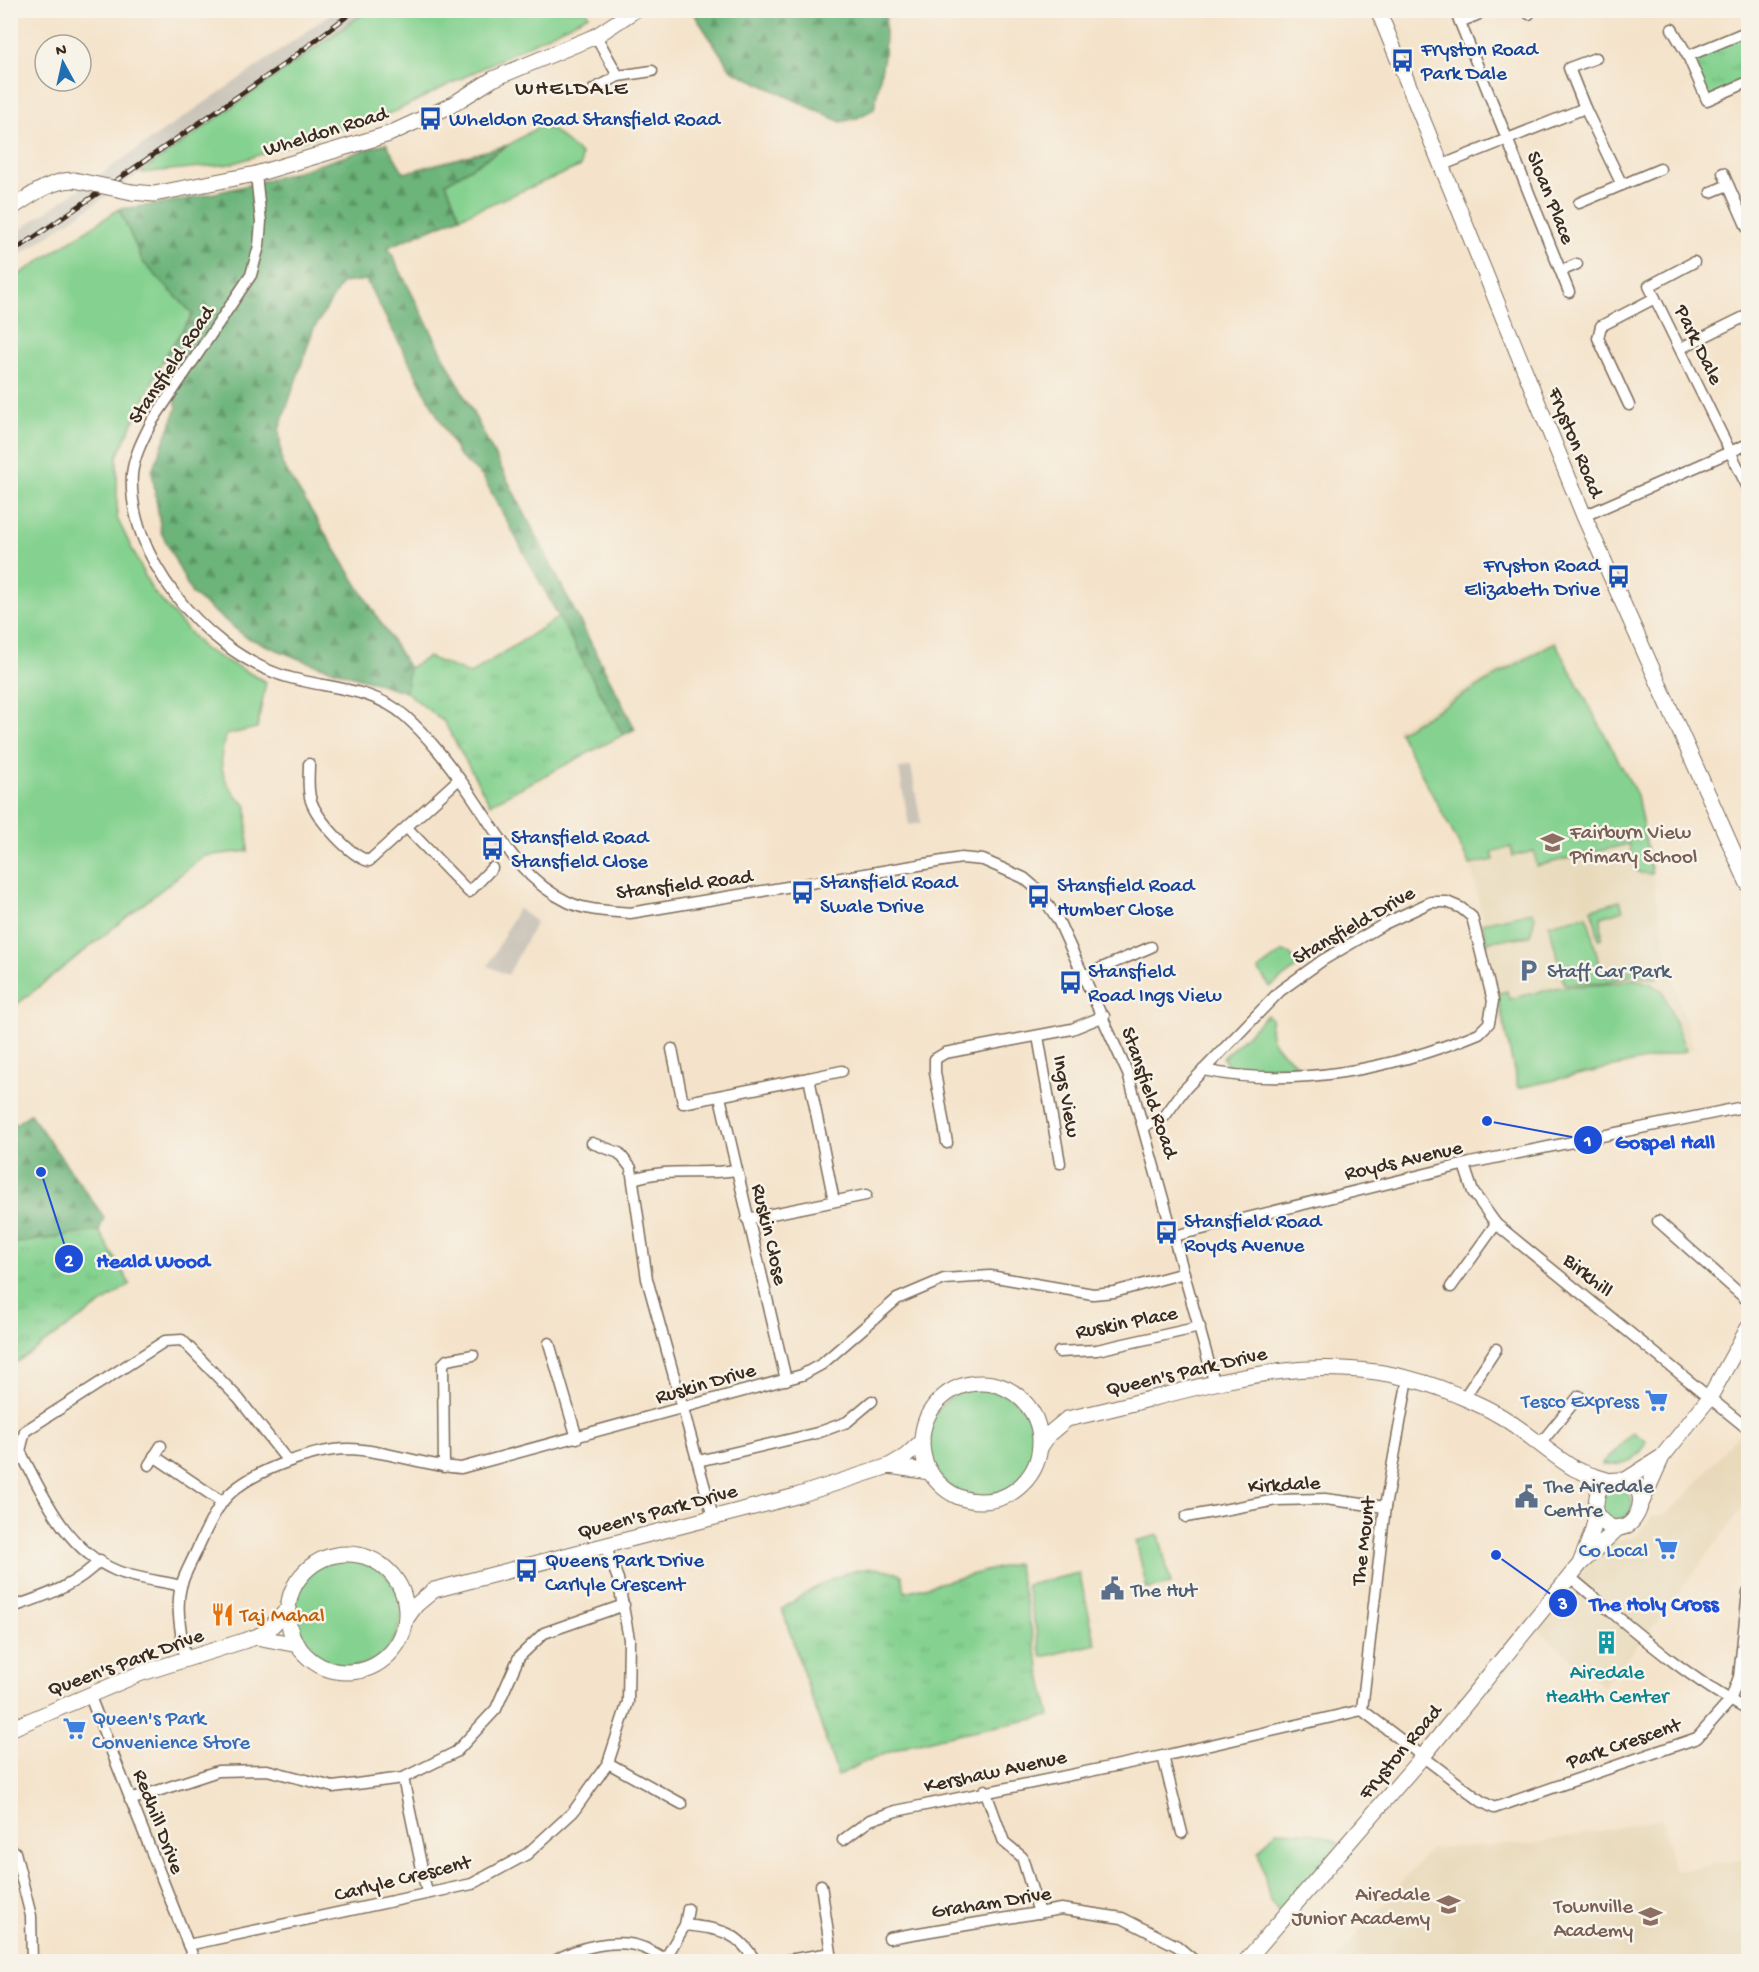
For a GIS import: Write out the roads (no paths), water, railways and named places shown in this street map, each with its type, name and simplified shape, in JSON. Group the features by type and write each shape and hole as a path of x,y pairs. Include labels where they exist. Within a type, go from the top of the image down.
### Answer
{"street":[{"name":"Wheldon Road","path":"10,209 42,189 64,180 154,194 256,174 389,134 450,106 493,79 596,36 635,10"},
{"name":"Sloan Place","path":"1455,10 1569,292"},
{"name":"Fryston Road","path":"1382,14 1440,166 1584,516 1749,884"},
{"path":"1460,22 1477,15"},
{"path":"1672,29 1688,56 1707,100 1749,82"},
{"path":"1688,56 1749,31"},
{"path":"596,36 618,76"},
{"path":"1596,58 1569,68 1585,108 1622,185"},
{"path":"594,89 618,76 652,71"},
{"name":"Sloan Place","path":"1440,166 1585,108"},
{"name":"Sloan Place","path":"1579,203 1660,169"},
{"path":"1723,173 1749,230"},
{"name":"Stansfield Road","path":"256,174 261,222 259,246 251,276 151,423 139,446 132,472 136,525 152,558 178,596 214,637 245,660 280,675 378,699 404,714 459,779 515,860 547,890 569,902 595,910 630,913 961,858 983,860 1009,870 1038,890 1058,920 1104,1016 1128,1074 1214,1381"},
{"path":"1711,192 1728,185"},
{"name":"Park Dale","path":"1694,262 1649,286 1749,488"},
{"name":"Sloan Place","path":"1561,271 1576,264"},
{"path":"1629,405 1598,338 1599,332 1601,326 1655,298"},
{"path":"1681,348 1749,315"},
{"path":"1584,516 1749,444"},
{"path":"309,764 308,789 311,802 329,828 360,858 369,861 459,779"},
{"path":"407,828 469,892 492,868"},
{"name":"Stansfield Drive","path":"1144,1126 1165,1116 1203,1070 1280,991 1323,960 1386,923 1431,902 1447,902 1461,908 1472,917 1493,1001 1489,1023 1479,1033 1393,1061 1311,1077 1237,1077 1203,1070"},
{"path":"1083,976 1151,947"},
{"name":"Ings View","path":"947,1143 935,1072 935,1059 945,1053 1072,1029 1104,1016"},
{"name":"Ings View","path":"1038,1036 1060,1163"},
{"path":"672,1050 683,1103 842,1071"},
{"path":"809,1078 834,1201"},
{"name":"Ruskin Close","path":"720,1097 786,1380"},
{"name":"Royds Avenue","path":"1174,1236 1464,1165 1749,1106"},
{"path":"592,1143 619,1154 631,1168 648,1279 713,1517"},
{"name":"Birkhill","path":"1464,1165 1473,1192 1496,1224 1710,1397"},
{"path":"633,1179 655,1172 736,1170"},
{"path":"747,1219 866,1196"},
{"path":"1658,1221 1749,1301"},
{"path":"1450,1287 1496,1224"},
{"name":"Ruskin Drive","path":"185,1659 180,1623 181,1586 222,1502 254,1477 287,1460 346,1449 375,1451 444,1467 461,1468 481,1464 802,1375 822,1364 897,1299 944,1279 990,1276 1093,1294 1114,1292 1184,1272"},
{"name":"Ruskin Place","path":"1059,1353 1097,1350 1200,1327"},
{"name":"Fryston Road","path":"1245,1962 1424,1755 1580,1564 1619,1527 1636,1519 1662,1457 1710,1397 1749,1328"},
{"path":"181,1586 117,1571 82,1549 56,1520 20,1451 25,1431 165,1341 182,1340 239,1399 287,1460"},
{"path":"549,1343 578,1438"},
{"path":"1464,1398 1496,1349"},
{"path":"444,1467 443,1364 447,1360 473,1355"},
{"name":"Queen's Park Drive","path":"889,1466 930,1472 939,1484 955,1495 973,1501 992,1500 1010,1494 1024,1482 1035,1467 1040,1448 1049,1434 1067,1419 1214,1381 1281,1370 1338,1368 1408,1378 1464,1398 1497,1414 1577,1470 1617,1481"},
{"name":"The Mount","path":"1362,1710 1385,1507 1408,1378"},
{"path":"930,1472 924,1456 922,1441 925,1424 938,1402 948,1394 972,1384 1003,1388 1019,1398 1032,1412 1039,1430 1040,1448"},
{"path":"1540,1444 1579,1396"},
{"path":"1710,1397 1749,1430"},
{"path":"698,1461 817,1433 847,1422 872,1401"},
{"name":"Queen's Park Drive","path":"1032,1412 1067,1419"},
{"name":"Queen's Park Drive","path":"434,1590 398,1582 386,1568 370,1558 339,1555 320,1561 304,1573 297,1583 289,1608 289,1621 298,1645 306,1655 321,1666 340,1671 358,1671 376,1665 391,1653 402,1637 406,1619 416,1605 434,1590 796,1496 889,1466 906,1456 922,1441"},
{"path":"161,1446 152,1460 222,1502"},
{"name":"Fryston Road","path":"1580,1564 1596,1514 1594,1498 1598,1491 1662,1457"},
{"name":"Queen's Park Drive","path":"1577,1470 1594,1498"},
{"path":"1617,1481 1638,1491 1641,1504"},
{"name":"Kirkdale","path":"1186,1517 1276,1500 1324,1499 1385,1507"},
{"path":"1596,1514 1605,1524 1619,1527"},
{"name":"Carlyle Crescent","path":"188,1945 472,1884 527,1854 573,1812 608,1763 628,1702 629,1639 618,1579 605,1545"},
{"path":"10,1608 70,1586 86,1575 100,1560"},
{"path":"1570,1577 1644,1638 1730,1701 1749,1710"},
{"path":"398,1582 405,1600 406,1619"},
{"name":"Park Crescent","path":"1424,1755 1481,1801 1494,1808 1697,1738 1730,1701 1739,1677 1749,1592"},
{"path":"130,1800 218,1771 267,1770 333,1787 403,1778 456,1752 496,1709 519,1657 544,1633 624,1605"},
{"name":"Queen's Park Drive","path":"10,1729 89,1694 185,1659 256,1637 272,1626 289,1608"},
{"name":"Queen's Park Drive","path":"256,1637 298,1645"},
{"name":"Redhill Drive","path":"89,1694 195,1962"},
{"path":"1362,1710 1424,1755"},
{"name":"Kershaw Avenue","path":"843,1840 870,1820 896,1811 985,1790 1163,1756 1362,1710"},
{"path":"1163,1756 1182,1833"},
{"path":"608,1763 682,1803"},
{"path":"403,1778 427,1893"},
{"path":"985,1790 1004,1842 1022,1857 1039,1913"},
{"path":"10,1848 15,1852 31,1916 32,1962"},
{"path":"776,1962 831,1953 821,1885"},
{"path":"553,1962 584,1948 611,1944 643,1947 667,1960 685,1925 688,1908"},
{"name":"Graham Drive","path":"889,1938 1061,1909 1122,1918 1177,1946 1196,1962"},
{"path":"685,1925 720,1930 736,1936 756,1962"}],"railway":[{"path":"10,254 283,65 355,10"}],"place":[{"name":"Fryston Road Park Dale","path":"1403,60"},
{"name":"Wheldon Road Stansfield Road","path":"431,118"},
{"name":"Fryston Road Elizabeth Drive","path":"1618,576"},
{"name":"Fairburn View Primary School","path":"1552,843"},
{"name":"Stansfield Road Stansfield Close","path":"493,848"},
{"name":"Stansfield Road Swale Drive","path":"802,893"},
{"name":"Stansfield Road Humber Close","path":"1039,896"},
{"name":"Staff Car Park","path":"1529,970"},
{"name":"Stansfield Road Ings View","path":"1070,982"},
{"name":"Gospel Hall","path":"1487,1121"},
{"name":"Heald Wood","path":"41,1172"},
{"name":"Stansfield Road Royds Avenue","path":"1166,1232"},
{"name":"Tesco Express","path":"1657,1400"},
{"name":"The Airedale Centre","path":"1526,1497"},
{"name":"Co Local","path":"1666,1549"},
{"name":"The Holy Cross","path":"1496,1555"},
{"name":"Queens Park Drive Carlyle Crescent","path":"527,1571"},
{"name":"The Hut","path":"1113,1589"},
{"name":"Taj Mahal","path":"222,1614"},
{"name":"Airedale Health Center","path":"1607,1643"},
{"name":"Queen's Park Convenience Store","path":"74,1729"},
{"name":"Airedale Junior Academy","path":"1448,1905"},
{"name":"Townville Academy","path":"1651,1917"}],"district":[{"name":"WHELDALE","path":"572,86"}]}
